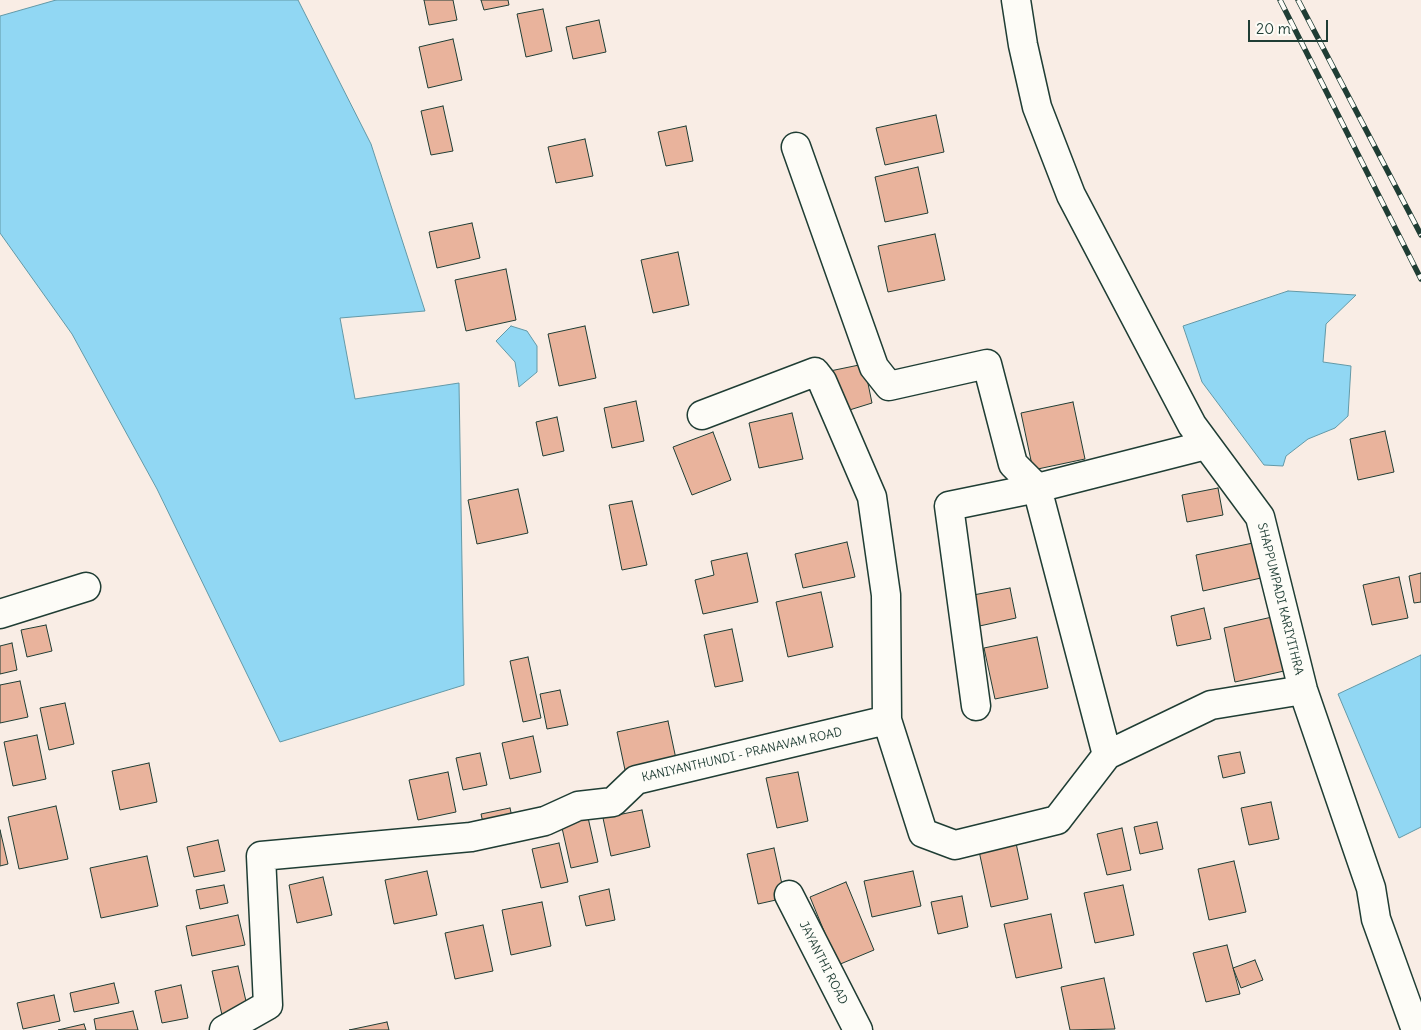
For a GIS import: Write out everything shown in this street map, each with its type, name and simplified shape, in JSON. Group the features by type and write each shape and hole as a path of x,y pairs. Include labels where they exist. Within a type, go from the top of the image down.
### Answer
{"street":[{"name":"SHAPPUMPADI KARIYITHRA","path":"1016,0 1023,45 1038,106 1071,195 1192,425 1260,517 1303,690 1371,888 1376,919 1416,1030"},
{"path":"796,147 874,367 889,386 987,364 1013,464 1036,488 1107,755"},
{"path":"702,415 815,372 822,381 872,497 886,594 887,720 923,833 955,845 1057,820 1107,755 1211,705 1303,690"},
{"path":"976,706 949,506 1036,488 1206,444"},
{"path":"0,614 86,587"},
{"name":"KANIYANTHUNDI - PRANAVAM ROAD","path":"224,1030 268,1004 261,856 471,837 499,831 545,821 578,806 613,802 636,780 887,720"},
{"name":"JAYANTHI ROAD","path":"789,895 858,1030"}],"water":[{"path":"56,0 298,0 371,144 425,311 340,318 355,399 459,383 464,685 280,742 157,489 72,334 0,233 0,16"},
{"path":"1288,291 1356,295 1326,324 1323,362 1351,366 1348,416 1335,428 1308,439 1286,456 1283,466 1264,465 1202,382 1183,326"},
{"path":"511,326 527,331 537,346 537,372 519,387 515,362 496,341"},
{"path":"1421,655 1421,827 1399,838 1338,694"}],"building":[{"path":"424,0 453,0 457,20 429,25"},
{"path":"481,0 508,0 509,5 484,10"},
{"path":"543,9 552,51 526,57 517,14"},
{"path":"599,20 606,52 573,59 566,27"},
{"path":"453,39 462,80 428,88 419,47"},
{"path":"443,106 453,151 431,155 421,111"},
{"path":"936,115 944,152 885,165 876,128"},
{"path":"686,126 693,161 666,166 658,132"},
{"path":"585,139 593,176 556,183 548,147"},
{"path":"918,167 928,213 885,222 875,177"},
{"path":"472,223 480,258 437,268 429,232"},
{"path":"935,234 945,280 888,292 878,246"},
{"path":"678,252 689,305 653,313 641,260"},
{"path":"506,269 516,320 466,331 455,280"},
{"path":"585,326 596,378 559,386 548,334"},
{"path":"864,364 872,403 843,412 830,371"},
{"path":"636,401 644,441 612,448 604,408"},
{"path":"1073,402 1085,459 1033,470 1021,413"},
{"path":"792,413 803,459 759,468 749,423"},
{"path":"557,417 564,451 543,456 536,422"},
{"path":"1385,431 1394,472 1358,480 1350,439"},
{"path":"713,432 731,480 692,495 673,447"},
{"path":"1218,488 1223,515 1187,522 1182,495"},
{"path":"518,489 528,533 477,544 468,500"},
{"path":"632,501 647,565 622,570 609,505"},
{"path":"847,542 855,577 803,588 795,554"},
{"path":"1253,543 1261,578 1203,591 1196,555"},
{"path":"747,553 758,602 703,614 695,580 714,575 711,561"},
{"path":"1421,573 1421,602 1414,603 1409,576"},
{"path":"1399,577 1408,618 1372,625 1363,585"},
{"path":"1010,588 1016,618 975,627 968,596"},
{"path":"821,592 833,647 788,657 776,602"},
{"path":"1204,608 1211,639 1177,646 1171,616"},
{"path":"1272,617 1284,671 1235,682 1224,628"},
{"path":"46,625 52,651 27,657 21,630"},
{"path":"732,629 743,681 715,687 704,635"},
{"path":"1037,637 1048,688 995,699 984,648"},
{"path":"12,643 17,670 0,674 0,646"},
{"path":"528,657 541,718 523,722 510,661"},
{"path":"20,681 28,717 0,723 0,685"},
{"path":"560,690 568,725 547,729 540,694"},
{"path":"65,703 74,744 49,750 40,708"},
{"path":"668,721 676,759 625,770 617,732"},
{"path":"37,735 46,779 13,786 4,742"},
{"path":"533,736 541,772 510,779 502,743"},
{"path":"1240,752 1245,773 1223,778 1218,756"},
{"path":"480,753 487,785 463,790 456,758"},
{"path":"149,763 157,802 120,810 112,771"},
{"path":"448,772 456,812 418,820 409,780"},
{"path":"798,772 808,821 777,828 766,778"},
{"path":"1271,802 1279,839 1249,845 1241,808"},
{"path":"56,806 68,859 19,869 8,817"},
{"path":"510,808 513,821 484,827 481,814"},
{"path":"642,810 650,847 611,856 603,818"},
{"path":"587,813 598,862 571,868 560,819"},
{"path":"1157,822 1163,849 1140,854 1134,827"},
{"path":"1122,828 1131,870 1107,875 1097,834"},
{"path":"0,830 8,864 0,866"},
{"path":"218,840 225,871 194,877 187,847"},
{"path":"559,843 568,882 541,888 532,849"},
{"path":"1016,843 1028,899 991,907 979,851"},
{"path":"774,848 785,898 758,904 747,854"},
{"path":"147,856 158,906 101,918 90,868"},
{"path":"1234,861 1246,912 1209,920 1198,869"},
{"path":"427,871 437,915 394,924 385,880"},
{"path":"913,871 921,906 872,917 864,881"},
{"path":"323,877 332,915 297,923 289,885"},
{"path":"846,882 874,950 838,965 810,897"},
{"path":"224,885 228,903 200,909 196,890"},
{"path":"1123,885 1134,935 1095,943 1084,893"},
{"path":"609,889 615,920 586,926 579,896"},
{"path":"962,896 968,927 938,934 931,902"},
{"path":"542,902 551,946 511,955 502,910"},
{"path":"1051,914 1062,968 1016,978 1004,924"},
{"path":"238,915 245,945 192,956 186,926"},
{"path":"483,925 493,971 455,979 445,933"},
{"path":"1227,945 1240,994 1206,1002 1193,953"},
{"path":"1255,960 1263,980 1241,988 1233,968"},
{"path":"238,966 248,1010 222,1015 212,971"},
{"path":"1104,978 1115,1029 1070,1030 1061,987"},
{"path":"114,983 119,1003 74,1012 70,993"},
{"path":"181,985 188,1018 162,1023 155,991"},
{"path":"54,995 60,1021 23,1029 17,1003"},
{"path":"133,1011 138,1030 96,1030 94,1019"},
{"path":"387,1022 389,1030 349,1030"},
{"path":"84,1024 86,1030 58,1030"}],"railway":[{"path":"1280,0 1421,279"},
{"path":"1298,0 1421,235"}]}
